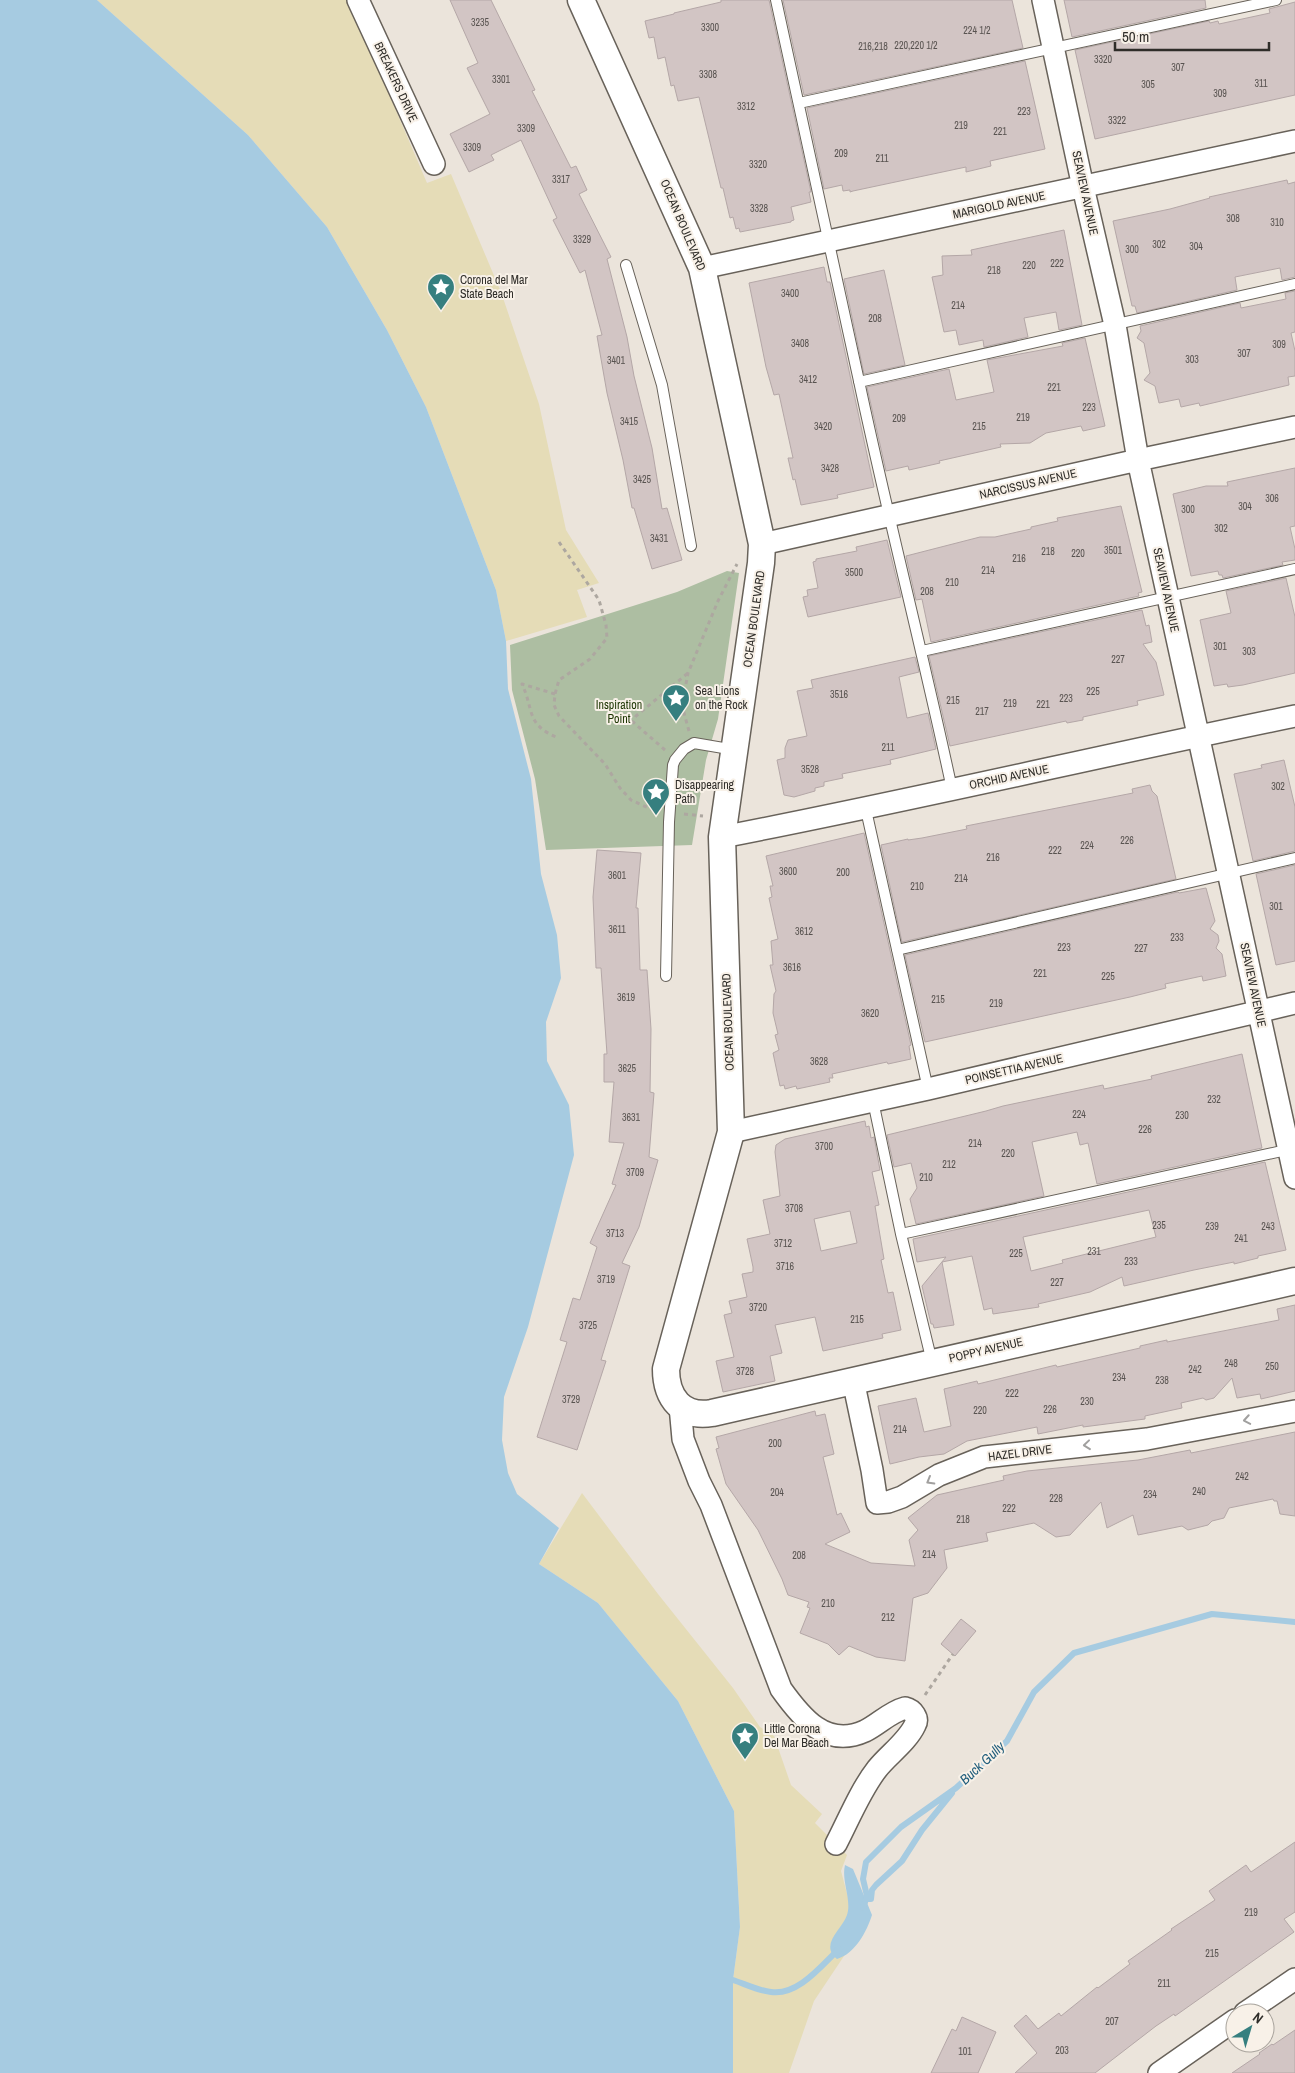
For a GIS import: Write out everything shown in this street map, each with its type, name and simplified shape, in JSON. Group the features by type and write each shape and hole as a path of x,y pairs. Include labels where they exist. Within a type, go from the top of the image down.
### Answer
{"street":[{"name":"BREAKERS DRIVE","path":"358,0 434,164"},
{"name":"SEAVIEW AVENUE","path":"1043,0 1115,325 1138,460 1197,736 1292,1149 1295,1178"},
{"name":"OCEAN BOULEVARD","path":"584,1 702,268 762,544 762,562 724,828 732,1132 666,1369 666,1383 671,1396 680,1406"},
{"name":"MARIGOLD AVENUE","path":"702,268 1295,141"},
{"name":"NARCISSUS AVENUE","path":"762,544 1295,427"},
{"name":"ORCHID AVENUE","path":"724,828 866,810 952,789 1295,716"},
{"name":"POINSETTIA AVENUE","path":"732,1132 928,1089 1295,1003"},
{"name":"POPPY AVENUE","path":"680,1406 692,1414 702,1415 1295,1281"},
{"name":"HAZEL DRIVE","path":"853,1380 877,1503 888,1502 902,1497 939,1476 984,1457 1147,1438 1295,1412"},
{"path":"680,1406 683,1438 699,1481 711,1505 781,1688 793,1706 815,1728 836,1736 852,1735 865,1731 896,1710 905,1708 913,1712 916,1724 876,1770 836,1844"},
{"path":"1260,2003 1295,1979"},
{"path":"1159,2073 1225,2027"}],"lane":[{"path":"776,0 830,241 859,382 952,789"},
{"path":"799,102 1276,0"},
{"path":"626,266 662,385 690,546"},
{"path":"859,382 1295,284"},
{"path":"922,651 1168,596 1295,570"},
{"path":"666,976 669,822 675,760 684,749 694,743 736,750"},
{"path":"866,810 928,1089"},
{"path":"897,950 1295,858"},
{"path":"873,1101 901,1234 932,1362"},
{"path":"901,1234 1292,1149"}],"path":[{"path":"559,542 599,600 606,625 607,638 590,659 559,680 554,705 559,716 605,764 620,788 631,800 652,810 724,828"},
{"path":"694,743 684,713 683,700 688,673 718,601 738,561"},
{"path":"675,760 633,722 636,716 688,673"},
{"path":"555,694 522,684 534,720 546,734 556,738"},
{"path":"913,1712 953,1654"}],"green space":[{"name":"Inspiration Point","path":"727,571 739,573 718,719 706,760 692,845 546,850 535,779 512,690 510,645 677,592"}],"sand":[{"name":"Corona del Mar State Beach","path":"97,0 347,0 427,183 451,174 501,292 539,404 566,530 599,583 577,590 587,617 506,641 496,590 426,407 387,330 327,227 248,135"},
{"name":"Little Corona Del Mar Beach","path":"582,1493 658,1594 733,1688 760,1727 774,1736 791,1785 822,1814 815,1823 847,1855 841,1871 858,1935 814,2001 789,2073 733,2073 733,1980 740,1927 734,1811 678,1701 598,1603 539,1564"}],"water":[{"path":"0,0 97,0 248,135 327,227 387,330 426,407 496,590 506,641 508,689 531,779 541,874 557,935 561,978 546,1022 547,1061 569,1105 574,1155 528,1327 504,1397 502,1440 508,1473 517,1494 559,1528 539,1564 598,1603 678,1701 734,1811 740,1927 733,1980 733,2073 0,2073"},
{"path":"845,1865 853,1869 872,1915 867,1928 855,1947 837,1959 830,1948 833,1937 847,1915 848,1897 844,1877"}],"building":[{"path":"450,0 491,0 535,90 532,91 571,168 576,166 587,190 579,194 611,257 607,259 652,448 662,509 667,508 682,560 652,569 634,508 632,508 607,393 597,336 602,335 585,270 580,273 553,220 557,218 521,140 491,155 494,160 469,172 450,134 490,114 467,68 478,63"},
{"path":"721,0 769,0 811,192 809,192 811,202 791,207 794,220 791,222 740,232 739,228 736,229 733,217 730,218 699,97 678,101 674,85 671,86 665,57 658,59 654,37 649,38 645,21 721,2"},
{"path":"783,0 1012,0 1023,48 804,95"},
{"path":"1064,0 1205,0 1206,8 1072,37"},
{"path":"1295,2 1295,95 1095,139 1075,50 1209,21 1210,23 1218,21 1219,24 1270,13 1269,9"},
{"path":"1025,61 1045,149 990,161 991,166 966,172 966,167 850,192 850,190 843,191 842,185 824,189 807,108"},
{"path":"1287,180 1288,184 1295,182 1295,277 1282,280 1280,268 1235,277 1237,290 1137,313 1135,306 1132,306 1113,221"},
{"path":"1064,230 1082,325 1059,330 1056,312 1024,318 1028,337 984,347 983,340 959,345 956,330 944,332 932,277 943,275 942,256 972,255 971,250"},
{"path":"824,267 827,282 830,282 874,487 837,495 838,498 801,505 788,458 793,458 779,394 774,395 766,367 749,283"},
{"path":"884,270 905,365 864,374 844,279"},
{"path":"1295,291 1295,332 1291,333 1295,351 1295,376 1288,377 1289,385 1200,406 1199,403 1181,407 1179,399 1159,403 1155,386 1144,380 1150,373 1144,343 1137,338 1141,331 1140,326 1240,303 1241,308 1286,299 1285,293"},
{"path":"1085,338 1105,426 1083,431 1081,426 1046,433 1030,443 1000,444 1001,447 939,461 940,463 909,470 908,466 886,471 867,387 949,369 956,400 994,392 987,360 1063,346 1062,343"},
{"path":"1295,468 1295,526 1290,527 1295,549 1295,560 1282,562 1283,565 1223,578 1222,575 1219,575 1218,571 1191,576 1173,494 1206,486 1228,486 1227,482"},
{"path":"1121,506 1142,592 1138,593 1139,596 931,642 922,599 916,600 906,556 980,537 995,537 1031,529 1031,527 1058,521 1057,518"},
{"path":"887,540 901,597 808,617 803,597 808,596 807,590 818,588 813,562 816,559 857,551 856,547"},
{"path":"1286,578 1295,617 1295,673 1243,685 1228,687 1227,684 1214,686 1200,620 1231,613 1226,591"},
{"path":"1142,610 1146,626 1149,625 1152,642 1143,644 1156,662 1164,695 1137,701 1138,705 1083,717 1083,720 1067,723 1066,721 950,746 929,656"},
{"path":"915,657 919,672 899,677 907,718 928,713 936,749 890,760 891,764 842,774 843,778 824,782 824,786 815,788 815,791 794,797 784,795 777,760 785,758 785,748 788,740 807,736 797,691 813,688 811,680"},
{"path":"1284,760 1295,807 1295,851 1253,861 1234,774 1262,768 1261,765"},
{"path":"1150,785 1152,791 1157,796 1176,879 902,942 881,845 967,829 966,826 1133,793 1132,789"},
{"path":"864,833 911,1045 909,1046 911,1059 888,1064 887,1062 832,1074 833,1078 829,1078 830,1082 797,1089 796,1086 785,1089 784,1085 780,1086 773,1053 779,1050 775,1035 778,1034 773,1013 774,994 776,991 770,965 773,965 771,941 778,939 769,898 772,897 770,886 773,886 766,856"},
{"path":"597,850 641,853 636,908 638,908 640,970 647,970 651,1029 650,1092 654,1093 649,1157 658,1160 639,1227 622,1263 630,1266 601,1360 606,1361 577,1450 537,1437 567,1342 560,1340 573,1298 580,1300 597,1247 590,1243 616,1185 612,1184 624,1143 609,1142 614,1082 604,1082 604,1054 607,1054 601,968 596,968 593,897"},
{"path":"1295,865 1295,961 1276,965 1256,874"},
{"path":"1206,888 1215,921 1210,929 1218,935 1219,941 1216,948 1222,954 1226,976 1203,981 1202,976 1165,984 1166,988 1130,997 925,1042 905,955 1178,892"},
{"path":"1242,1054 1262,1148 1097,1184 1088,1143 1080,1145 1077,1132 1032,1142 1044,1196 916,1224 910,1199 917,1188 911,1163 894,1167 887,1135 1003,1106 1103,1085 1104,1089 1152,1079 1151,1076"},
{"path":"865,1121 866,1127 869,1126 871,1138 874,1137 880,1170 872,1172 879,1205 875,1206 884,1259 881,1260 888,1293 893,1292 901,1330 882,1334 883,1338 823,1351 815,1317 775,1325 782,1353 770,1356 775,1381 723,1392 716,1361 734,1357 724,1315 732,1313 729,1301 747,1297 742,1274 753,1272 753,1267 747,1239 770,1234 763,1200 780,1196 775,1152 776,1145 785,1139","holes":["850,1211 857,1243 821,1251 814,1219"]},
{"path":"1265,1162 1286,1250 1234,1264 1234,1262 1124,1286 1122,1277 1090,1292 1038,1304 1039,1307 993,1314 992,1308 984,1310 972,1256 942,1262 954,1325 934,1328 933,1324 931,1324 922,1286 946,1257 917,1262 913,1239","holes":["1149,1210 1156,1237 1062,1260 1063,1263 1031,1271 1023,1237"]},
{"path":"1295,1305 1295,1391 1261,1399 1260,1394 1237,1398 1232,1378 1214,1398 1206,1400 1203,1398 1181,1403 1182,1408 1145,1416 1145,1419 1083,1427 1083,1425 1038,1434 1037,1427 967,1441 944,1454 919,1457 890,1464 878,1406 916,1398 924,1432 951,1426 944,1389 977,1381 978,1384 1056,1365 1057,1367 1167,1340 1167,1342 1279,1320 1277,1309"},
{"path":"815,1411 816,1416 825,1414 834,1454 823,1457 837,1515 841,1513 850,1532 825,1544 871,1563 915,1566 909,1540 918,1530 908,1518 937,1495 1004,1480 1003,1476 1027,1471 1138,1460 1190,1450 1191,1453 1295,1432 1295,1516 1280,1514 1277,1501 1273,1499 1229,1508 1224,1518 1212,1521 1208,1525 1188,1530 1182,1526 1138,1535 1133,1515 1107,1528 1101,1502 1070,1535 1056,1537 1034,1523 986,1533 988,1541 944,1550 947,1568 928,1593 913,1598 905,1661 876,1657 849,1646 839,1655 828,1644 800,1633 810,1608 807,1607 809,1602 788,1595 758,1530 726,1484 716,1449 719,1448 716,1437"},
{"path":"961,1619 976,1631 955,1656 941,1644"},
{"path":"1295,1842 1295,1912 1284,1919 1294,1932 1175,2016 1174,2014 1156,2026 1095,2073 1015,2073 1037,2053 1014,2026 1026,2015 1038,2029 1059,2013 1061,2016 1130,1964 1128,1961 1171,1929 1215,1900 1209,1891 1246,1865 1251,1872"},
{"path":"962,2017 996,2032 978,2073 931,2073 952,2029 956,2031"},
{"path":"1295,2030 1295,2073 1232,2073 1259,2053 1275,2053 1275,2044"}],"waterway":[{"name":"Buck Gully","path":"863,1908 867,1896 863,1879 866,1862 901,1827 956,1788 1007,1741 1034,1692 1074,1653 1212,1614 1295,1622"},
{"path":"867,1899 871,1899 872,1890 876,1885 902,1861 922,1830 952,1793"},
{"name":"Buck Gully","path":"733,1980 757,1989 781,1992 800,1985 839,1949"}],"place":[{"name":"Corona del Mar State Beach","path":"441,311"},
{"name":"Sea Lions on the Rock","path":"676,722"},
{"name":"Disappearing Path","path":"656,816"},
{"name":"Little Corona Del Mar Beach","path":"745,1760"}]}
